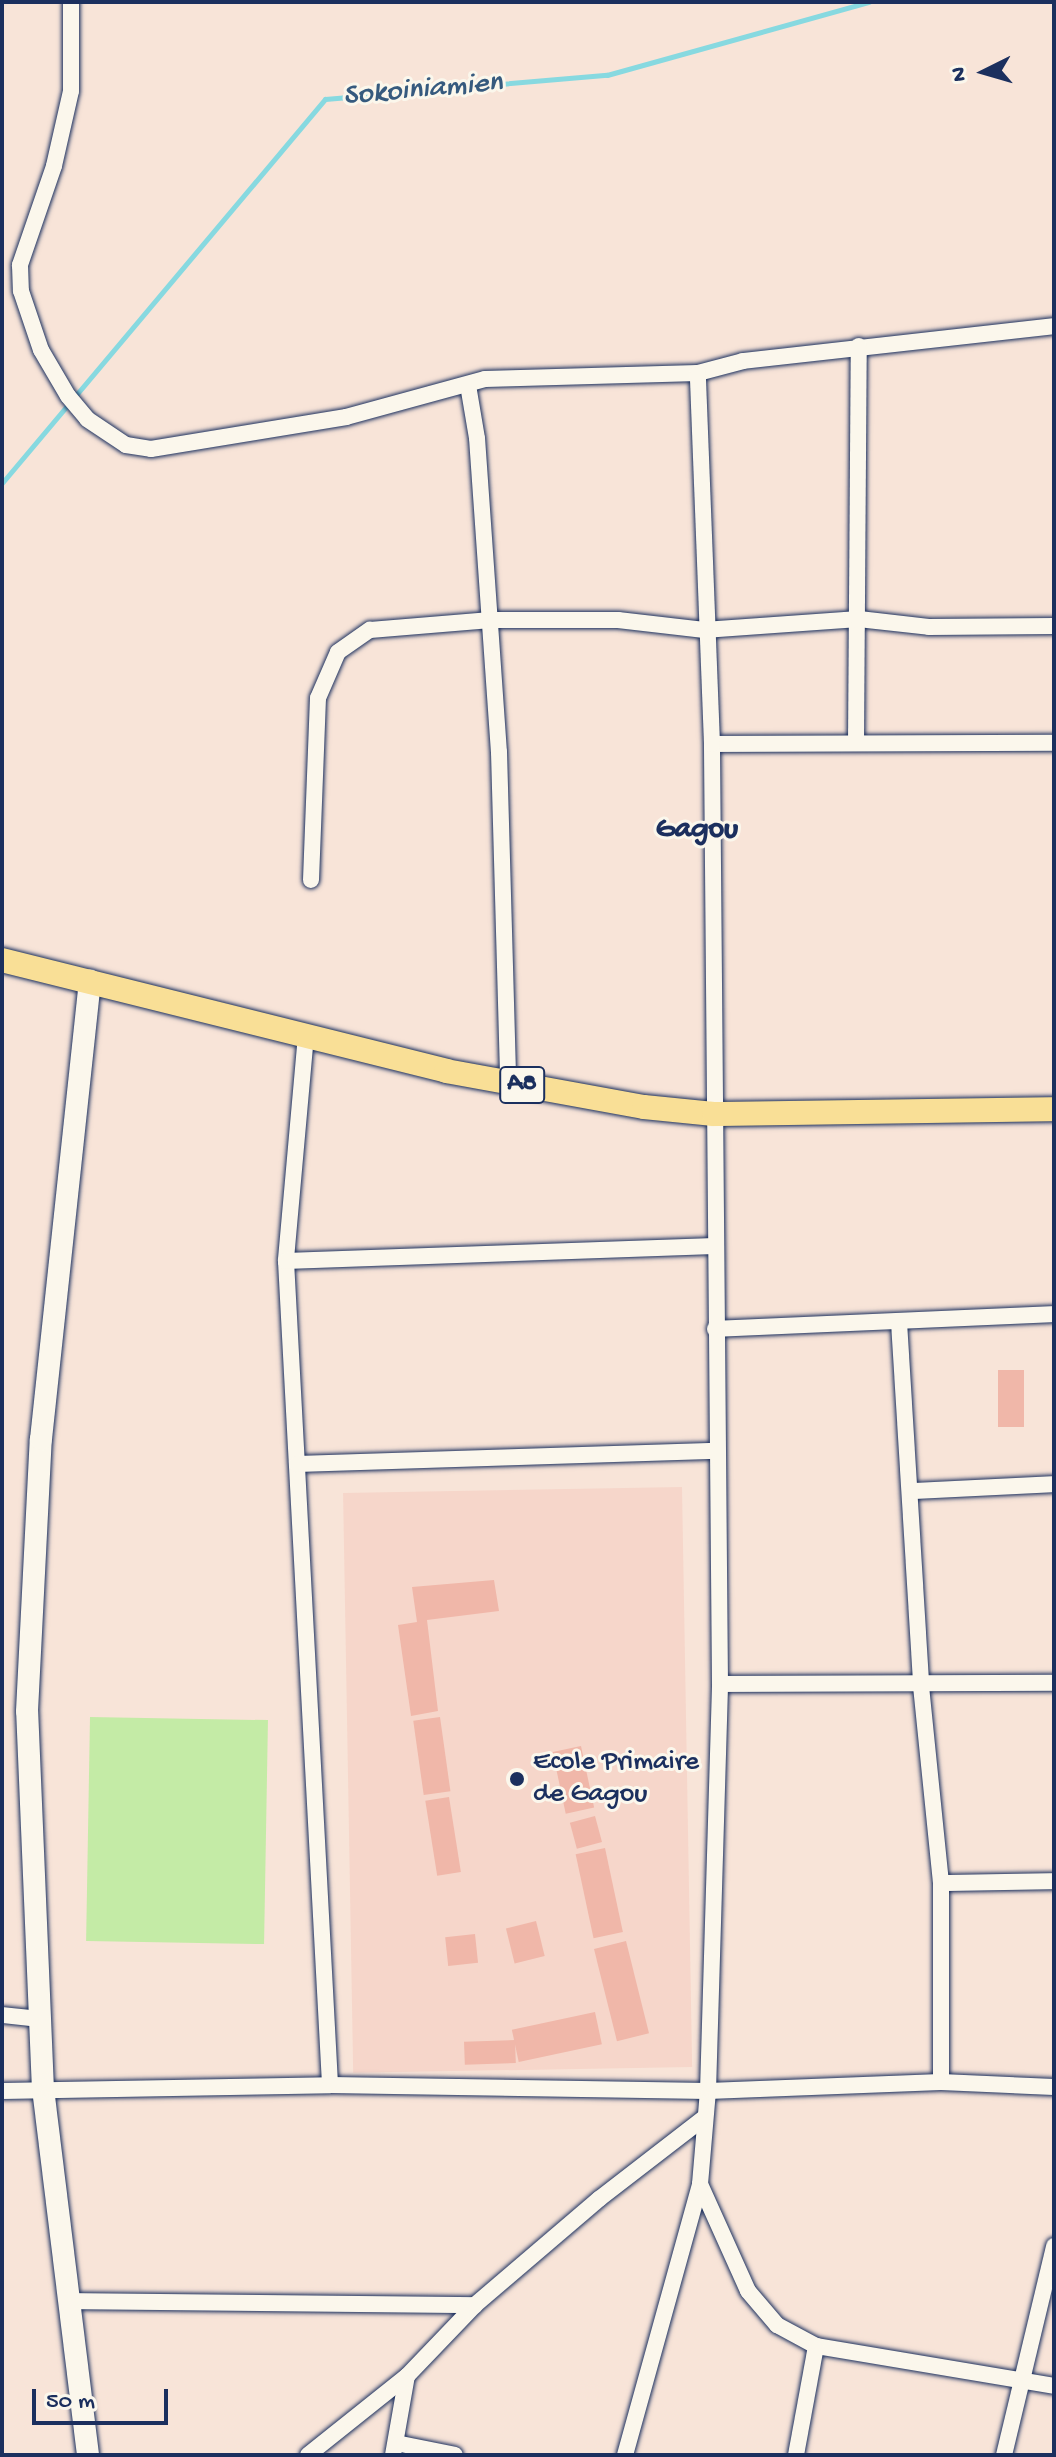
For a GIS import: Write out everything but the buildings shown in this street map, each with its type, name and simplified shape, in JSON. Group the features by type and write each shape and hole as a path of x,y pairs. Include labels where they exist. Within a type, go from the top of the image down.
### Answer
{"main road":[{"name":"A8","path":"2,960 508,1082 714,1114 1054,1109"}],"street":[{"path":"71,2 71,91 20,278 25,314 41,350 87,419 126,445 151,449 346,417 511,377 698,373 743,361 1054,326"},
{"path":"856,743 859,346"},
{"path":"625,2455 700,2184 708,2091 720,1684 712,744 704,630 698,373"},
{"path":"468,385 491,620 508,1082"},
{"path":"311,880 315,724 322,686 338,652 370,630 491,620 618,620 704,630 859,619 929,627 1054,626"},
{"path":"712,744 1054,743"},
{"path":"88,2455 43,2090 27,1711 33,1542 90,981"},
{"path":"306,1035 286,1261 330,2085"},
{"path":"286,1261 714,1246"},
{"path":"715,1329 1054,1314"},
{"path":"899,1322 912,1491 921,1686 941,1883 941,2082"},
{"path":"297,1464 717,1451"},
{"path":"912,1491 1054,1484"},
{"path":"720,1684 921,1686 1054,1683"},
{"path":"941,1883 1054,1881"},
{"path":"2,2015 39,2019"},
{"path":"2,2091 330,2085 708,2091 941,2082 1054,2087"},
{"path":"308,2455 407,2376 475,2305 705,2117"},
{"path":"700,2184 748,2291 777,2325 816,2346 1054,2386"},
{"path":"1004,2455 1054,2246"},
{"path":"69,2301 475,2305"},
{"path":"796,2455 816,2346"},
{"path":"407,2376 394,2449 455,2455"}],"shaded area":[{"name":"Ecole Primaire de Gagou","path":"682,1487 692,2067 353,2073 343,1493"}],"green space":[{"path":"90,1717 268,1720 264,1944 86,1941"}],"waterway":[{"name":"Sokoiniamien","path":"2,483 325,99 607,75 869,2"}],"place":[{"name":"Ecole Primaire de Gagou","path":"517,1779"}],"district":[{"name":"Gagou","path":"697,831"}]}
